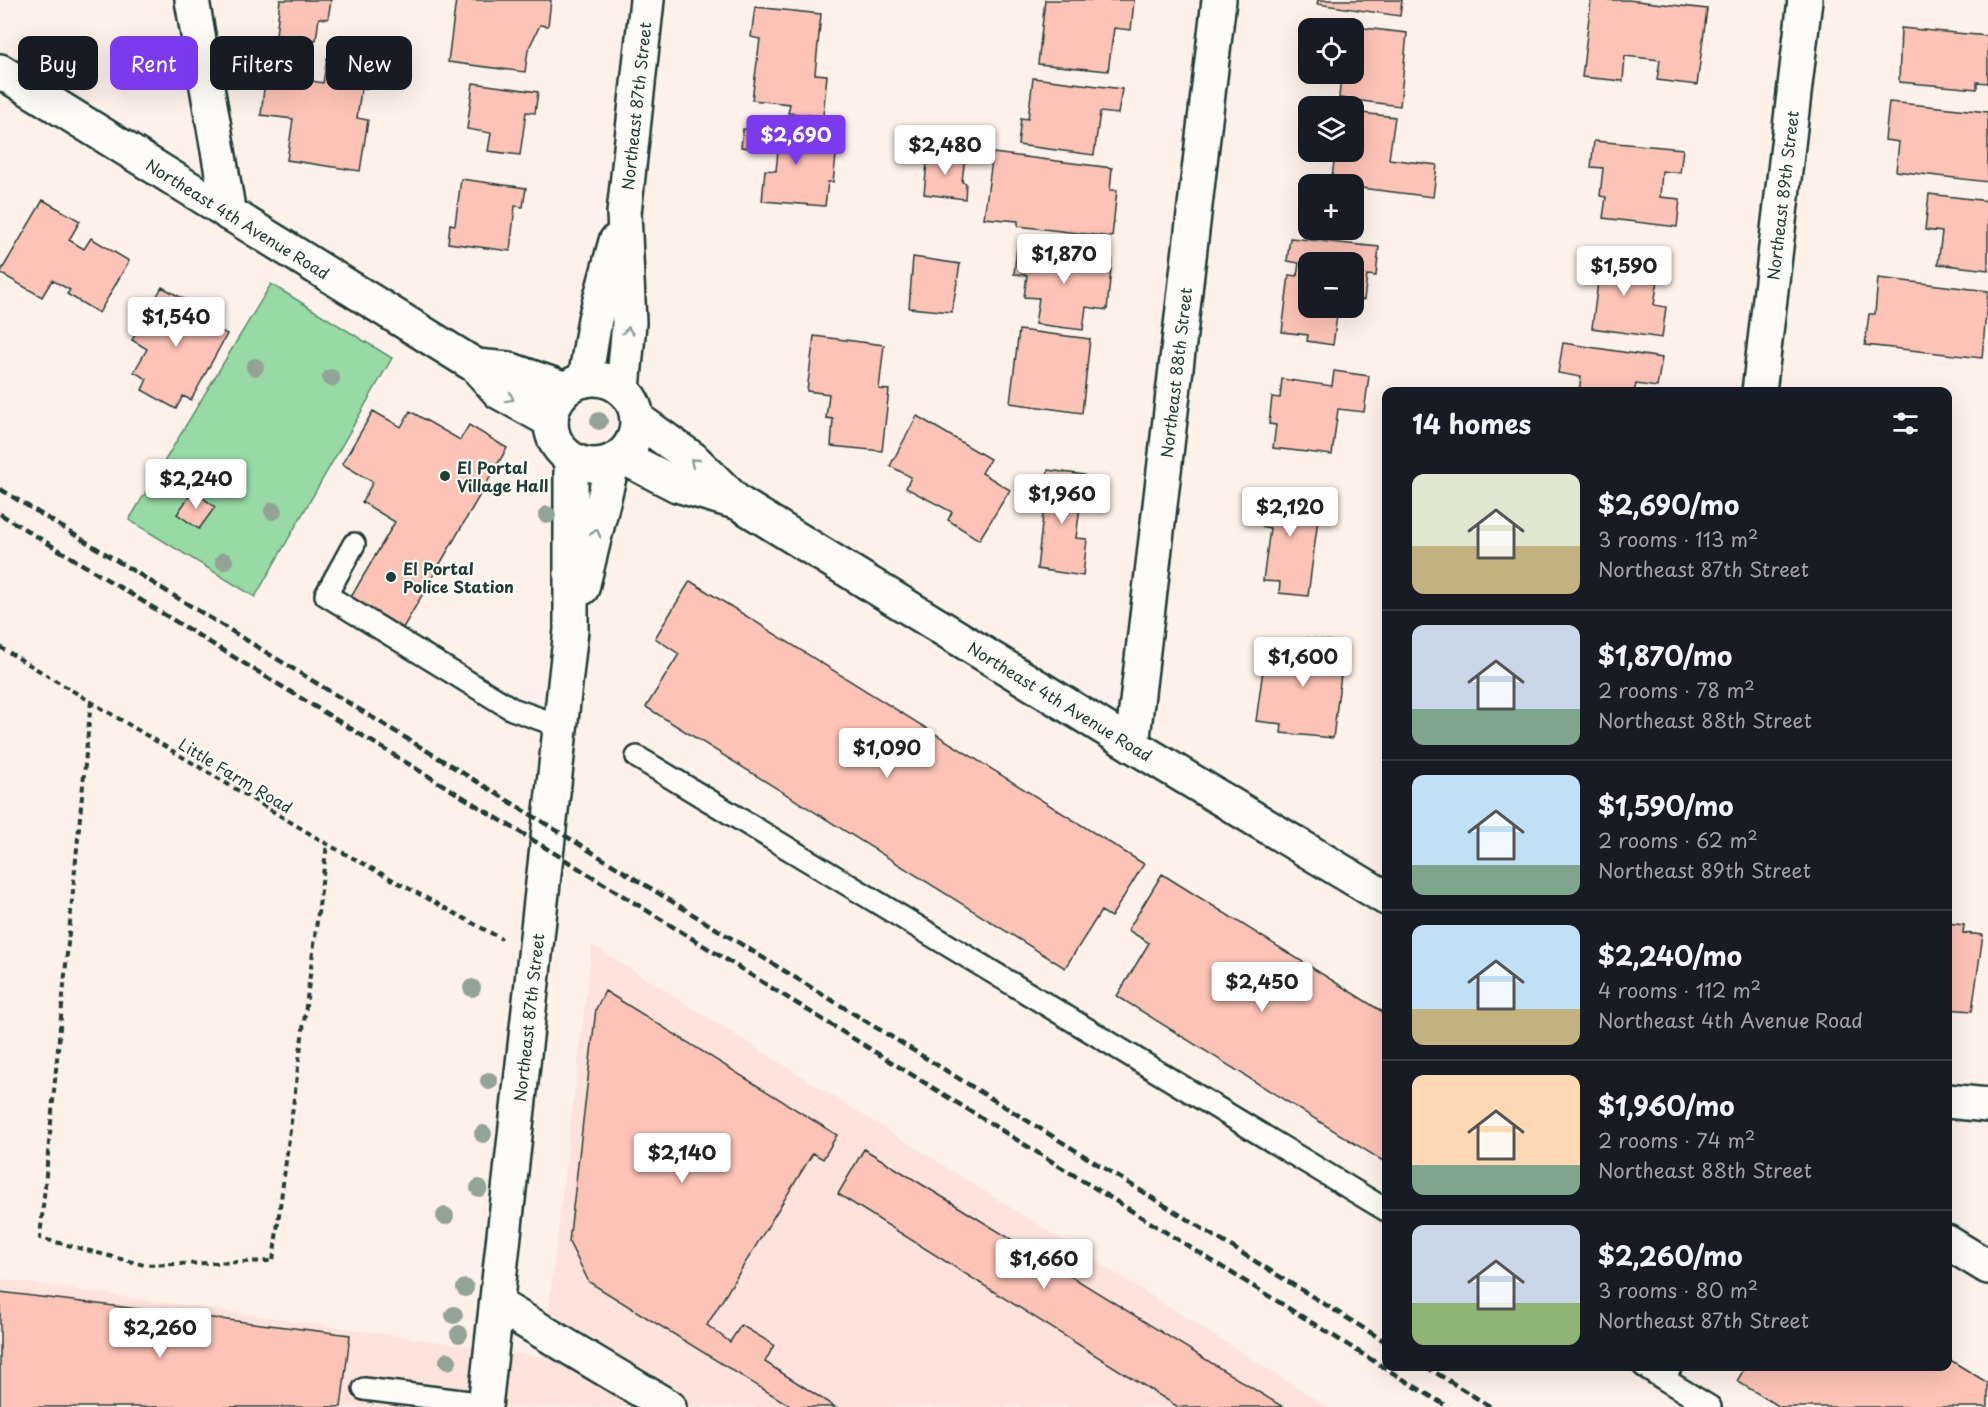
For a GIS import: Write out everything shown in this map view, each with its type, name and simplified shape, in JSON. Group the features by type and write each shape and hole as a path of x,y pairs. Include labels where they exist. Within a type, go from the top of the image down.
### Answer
{"street":[{"path":"192,0 229,214"},
{"name":"Northeast 87th Street","path":"623,389 629,322 624,213 647,0"},
{"name":"Northeast 88th Street","path":"1132,745 1218,0"},
{"name":"Northeast 89th Street","path":"1760,387 1805,0"},
{"name":"Northeast 4th Avenue Road","path":"0,71 476,366 499,392 551,421"},
{"name":"Northeast 87th Street","path":"575,384 624,213"},
{"name":"Northeast 4th Avenue Road","path":"476,366 508,369 575,384"},
{"path":"605,380 623,389 635,408 637,419 636,433 630,446 617,459 592,465 572,459 556,442 551,421 553,409 575,384 605,380"},
{"name":"Northeast 4th Avenue Road","path":"637,419 693,459 737,502 1382,896"},
{"name":"Northeast 87th Street","path":"486,1405 571,630 572,459"},
{"name":"Northeast 4th Avenue Road","path":"617,459 677,485 737,502"},
{"name":"Northeast 87th Street","path":"571,630 617,459"},
{"path":"1952,1101 1988,1105"},
{"path":"1952,1245 1988,1268"},
{"path":"498,1305 669,1407"}],"lane":[{"path":"354,544 326,595 512,709 560,726"},
{"path":"637,757 1382,1208"},
{"path":"1668,1373 1710,1407"},
{"path":"364,1389 486,1405"}],"path":[{"name":"Little Farm Road","path":"0,647 327,844 463,918"},
{"path":"91,701 40,1238 144,1265 273,1261 327,844"}],"shaded area":[{"path":"592,945 1328,1407 0,1407 0,1279 543,1357"}],"green space":[{"path":"271,284 392,358 255,597 129,520"}],"building":[{"path":"280,0 331,0 328,19 319,18 316,40 314,36 276,35"},
{"path":"456,0 551,0 548,26 540,25 528,50 525,72 448,62"},
{"path":"1045,0 1134,0 1131,30 1114,28 1108,71 1038,64"},
{"path":"1318,0 1402,0 1400,16 1317,4"},
{"path":"1591,0 1628,0 1707,9 1697,85 1657,80 1660,60 1625,56 1623,81 1582,77"},
{"path":"755,7 821,14 815,74 827,75 823,116 788,113 790,104 752,100 760,39 751,37"},
{"path":"1364,28 1407,33 1400,106 1364,101 1364,96 1339,96 1340,84 1364,84"},
{"path":"1901,28 1988,36 1988,83 1977,82 1977,89 1899,82"},
{"path":"326,64 326,90 361,90 357,118 368,120 360,171 287,160 293,119 261,115 264,90 314,90 314,81 323,83"},
{"path":"1033,78 1122,89 1118,114 1100,112 1094,155 1018,145 1021,118 1028,119"},
{"path":"473,83 538,92 535,113 526,112 520,155 488,151 491,133 467,129"},
{"path":"1889,102 1988,112 1988,182 1896,171 1899,142 1885,140"},
{"path":"1364,113 1395,117 1389,159 1437,165 1433,197 1364,188 1364,174 1332,174 1334,162 1364,162"},
{"path":"743,129 838,139 833,182 828,182 825,206 762,201 765,170 776,171 778,151 741,147"},
{"path":"1594,141 1683,149 1680,173 1662,171 1660,197 1680,199 1677,227 1603,218 1606,197 1600,196 1603,168 1591,167"},
{"path":"928,152 965,156 962,182 966,183 965,199 924,194"},
{"path":"993,153 1112,168 1110,190 1117,190 1112,237 1018,226 1018,221 984,218"},
{"path":"461,179 526,188 523,207 515,206 510,251 448,243 450,224 455,225"},
{"path":"1929,194 1988,201 1988,270 1938,264 1942,232 1925,230"},
{"path":"43,200 80,221 69,240 84,249 91,238 129,261 99,313 67,294 70,290 52,280 42,297 0,273"},
{"path":"1290,238 1379,247 1376,276 1367,275 1364,300 1364,252 1298,252 1298,263 1287,261"},
{"path":"1017,248 1112,258 1107,310 1086,307 1083,330 1035,324 1039,298 1024,297 1027,275 1014,274"},
{"path":"1582,253 1605,254 1604,259 1628,262 1628,269 1659,273 1654,305 1666,307 1662,338 1592,328 1598,282 1580,280"},
{"path":"913,257 960,264 952,312 909,308"},
{"path":"1298,270 1298,318 1337,318 1333,345 1307,341 1308,335 1282,332 1289,275 1297,276"},
{"path":"1878,278 1988,291 1982,358 1865,345 1869,314 1875,314"},
{"path":"162,287 207,312 204,318 217,324 215,328 227,334 191,400 183,396 176,409 142,390 147,379 134,372 147,349 132,340"},
{"path":"1019,330 1090,339 1082,413 1010,403"},
{"path":"814,336 884,345 879,389 889,390 882,451 831,446 833,419 826,418 829,394 807,391"},
{"path":"1563,343 1662,358 1657,387 1636,384 1635,387 1580,387 1581,377 1558,373"},
{"path":"1334,371 1369,376 1364,412 1338,409 1332,455 1273,448 1276,425 1269,424 1272,397 1280,398 1282,379 1332,386"},
{"path":"373,411 401,427 410,411 460,440 469,425 507,448 403,628 351,597 395,522 362,502 373,482 342,464"},
{"path":"917,416 990,459 982,473 1010,490 979,540 948,520 952,512 906,488 911,477 890,466"},
{"path":"1048,470 1084,475 1076,538 1087,539 1083,576 1037,569"},
{"path":"1261,488 1321,496 1308,596 1279,593 1280,582 1263,581 1270,528 1263,527 1264,519 1256,518"},
{"path":"193,491 215,507 199,529 177,514"},
{"path":"690,581 1144,864 1111,917 1101,911 1065,968 646,707 679,654 655,638"},
{"path":"1307,638 1345,643 1333,738 1281,733 1282,724 1256,721 1263,670 1274,671 1278,641 1306,645"},
{"path":"1162,874 1382,1012 1382,1161 1117,996 1149,943 1128,930"},
{"path":"1952,924 1964,925 1963,933 1983,935 1972,1011 1952,1009"},
{"path":"605,991 837,1135 823,1159 813,1153 707,1325 730,1342 741,1325 774,1345 765,1362 835,1407 792,1407 589,1282 569,1242 596,1009"},
{"path":"864,1149 1283,1407 1178,1407 838,1194"},
{"path":"0,1292 350,1335 341,1407 0,1407"},
{"path":"1952,1361 1988,1383 1988,1407 1780,1407 1737,1381 1743,1371 1952,1371"}],"railway":[{"path":"0,489 1382,1340"},
{"path":"0,514 546,848 1382,1366"},
{"path":"1390,1371 1448,1407"},
{"path":"1433,1371 1491,1407"}],"place":[{"name":"El Portal Village Hall","path":"445,476"},
{"name":"El Portal Police Station","path":"391,577"}]}
